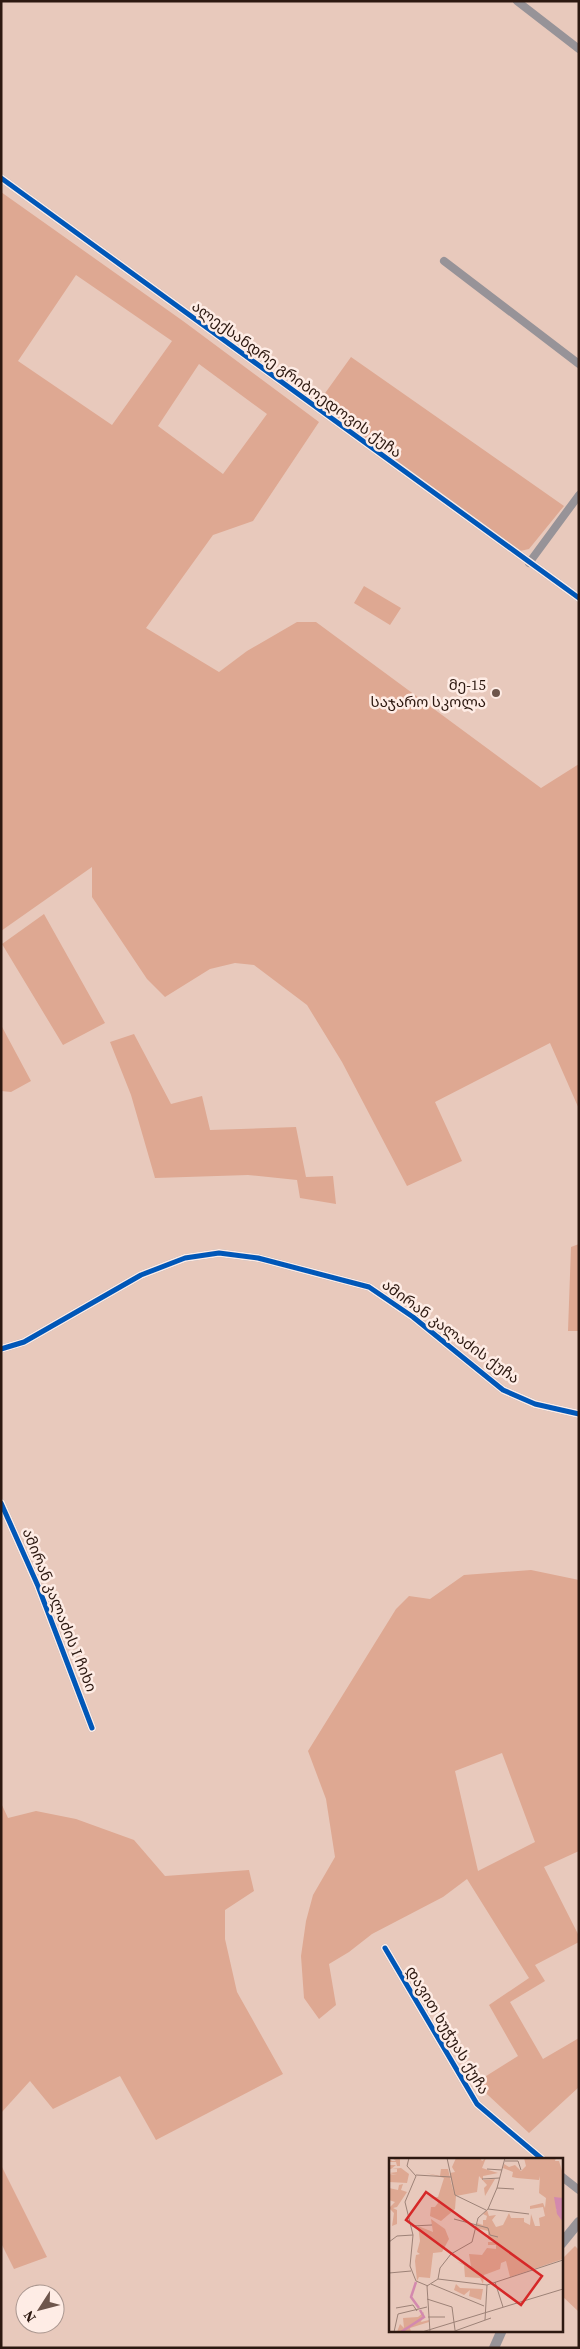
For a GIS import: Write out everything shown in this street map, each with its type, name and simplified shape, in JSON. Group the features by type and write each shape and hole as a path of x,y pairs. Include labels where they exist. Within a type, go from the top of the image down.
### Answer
{"street":[{"path":"517,1 579,49"},
{"name":"ალექსანდრე გრიბოედოვის ქუჩა","path":"1,178 579,598"},
{"path":"444,260 579,364"},
{"path":"529,563 579,495"},
{"name":"ამირან კალაძის ქუჩა","path":"1,1349 24,1342 141,1275 185,1258 219,1253 258,1258 369,1287 413,1317 503,1390 535,1404 579,1414"},
{"name":"ამირან კალაძის I ჩიხი","path":"1,1503 38,1586 92,1728"},
{"name":"დავით ხუჭუას ქუჩა","path":"385,1948 476,2104 541,2158"},
{"path":"562,2177 579,2190"},
{"path":"562,2243 579,2222"},
{"path":"494,2348 501,2332"}],"shaded area":[{"path":"1,192 183,321 319,422 253,521 213,535 146,628 219,672 247,651 297,622 316,622 541,788 579,764 579,1109 550,1043 435,1102 462,1161 407,1186 342,1062 307,1005 254,965 235,963 210,969 165,997 147,979 92,897 92,867 1,931","holes":["76,275 172,341 112,425 18,361","199,364 267,414 223,474 158,426"]},
{"path":"351,357 564,506 529,549 520,551 318,403"},
{"path":"364,586 401,608 390,625 354,603"},
{"path":"44,914 105,1023 63,1045 2,944"},
{"path":"1,1025 31,1081 11,1092 1,1091"},
{"path":"134,1034 171,1104 202,1096 210,1130 296,1127 306,1177 333,1176 336,1204 300,1198 297,1180 248,1175 155,1178 131,1095 110,1042"},
{"path":"579,1244 579,1331 568,1331 571,1247"},
{"path":"531,1570 579,1580 579,1851 544,1867 579,1936 579,1942 535,1965 545,1981 510,2002 543,2059 579,2038 579,2087 529,2133 475,2083 518,2056 489,2005 529,1978 467,1879 443,1897 372,1934 349,1952 329,1964 336,2005 319,2019 304,1998 301,1956 306,1921 313,1895 335,1857 326,1799 308,1751 396,1609 409,1596 430,1599 464,1575","holes":["502,1753 535,1842 478,1871 455,1771"]},
{"path":"1,1803 8,1818 36,1811 76,1819 134,1840 165,1876 249,1870 254,1891 225,1910 225,1939 237,1992 283,2074 156,2140 120,2076 53,2109 30,2081 1,2113"},
{"path":"1,2165 47,2257 14,2269 1,2243"},
{"path":"575,2246 579,2250 579,2312 562,2296 562,2259"}],"cycle path":[{"path":"1,178 579,598"},
{"path":"1,1349 24,1342 141,1275 185,1258 219,1253 258,1258 369,1287 413,1317 503,1390 535,1404 579,1414"},
{"path":"1,1503 38,1586 92,1728"},
{"path":"385,1948 477,2104 541,2158"}],"place":[{"name":"მე-15 საჯარო სკოლა","path":"496,693"}]}
